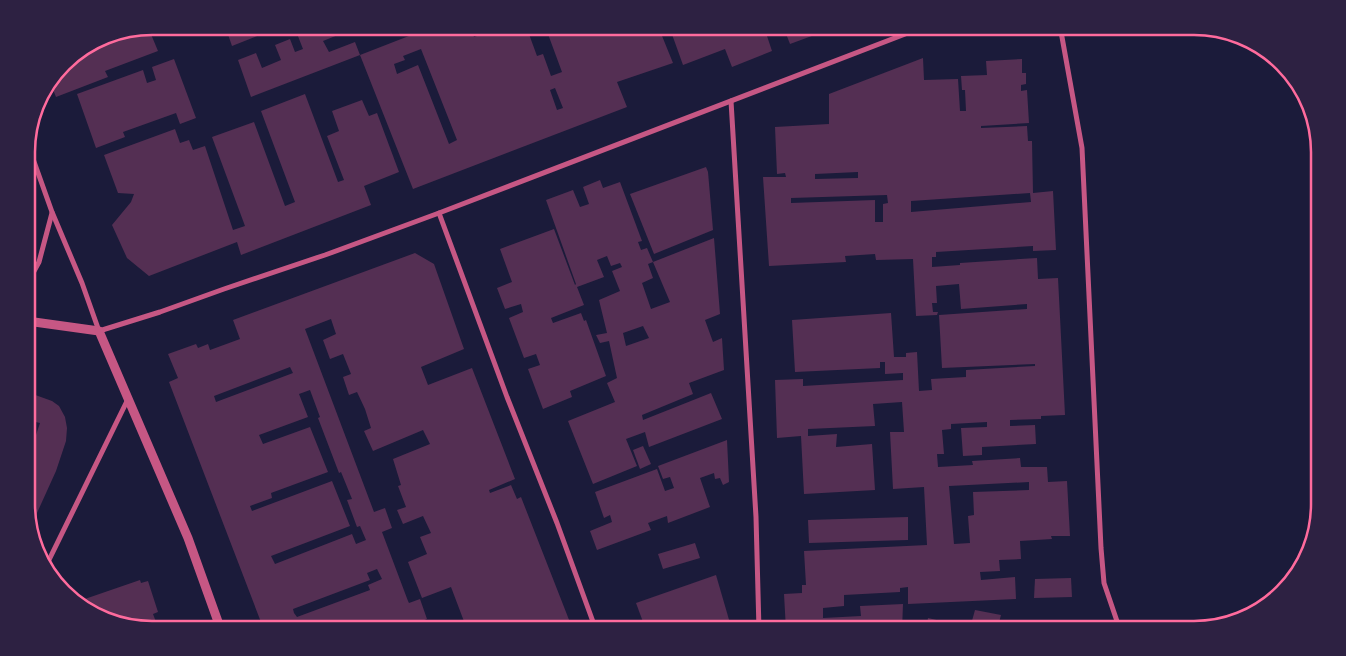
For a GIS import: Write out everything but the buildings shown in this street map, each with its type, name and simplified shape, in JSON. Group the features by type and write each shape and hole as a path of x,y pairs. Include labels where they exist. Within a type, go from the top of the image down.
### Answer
{"street":[{"path":"35,322 99,331 160,312 439,213 903,35"},
{"path":"1062,35 1082,148 1100,548 1104,583 1116,621"},
{"path":"731,101 755,498 759,621"},
{"path":"35,164 99,331 188,538 218,621"},
{"path":"35,269 39,262 52,212"},
{"path":"439,213 593,621"},
{"path":"49,559 128,399"}]}
